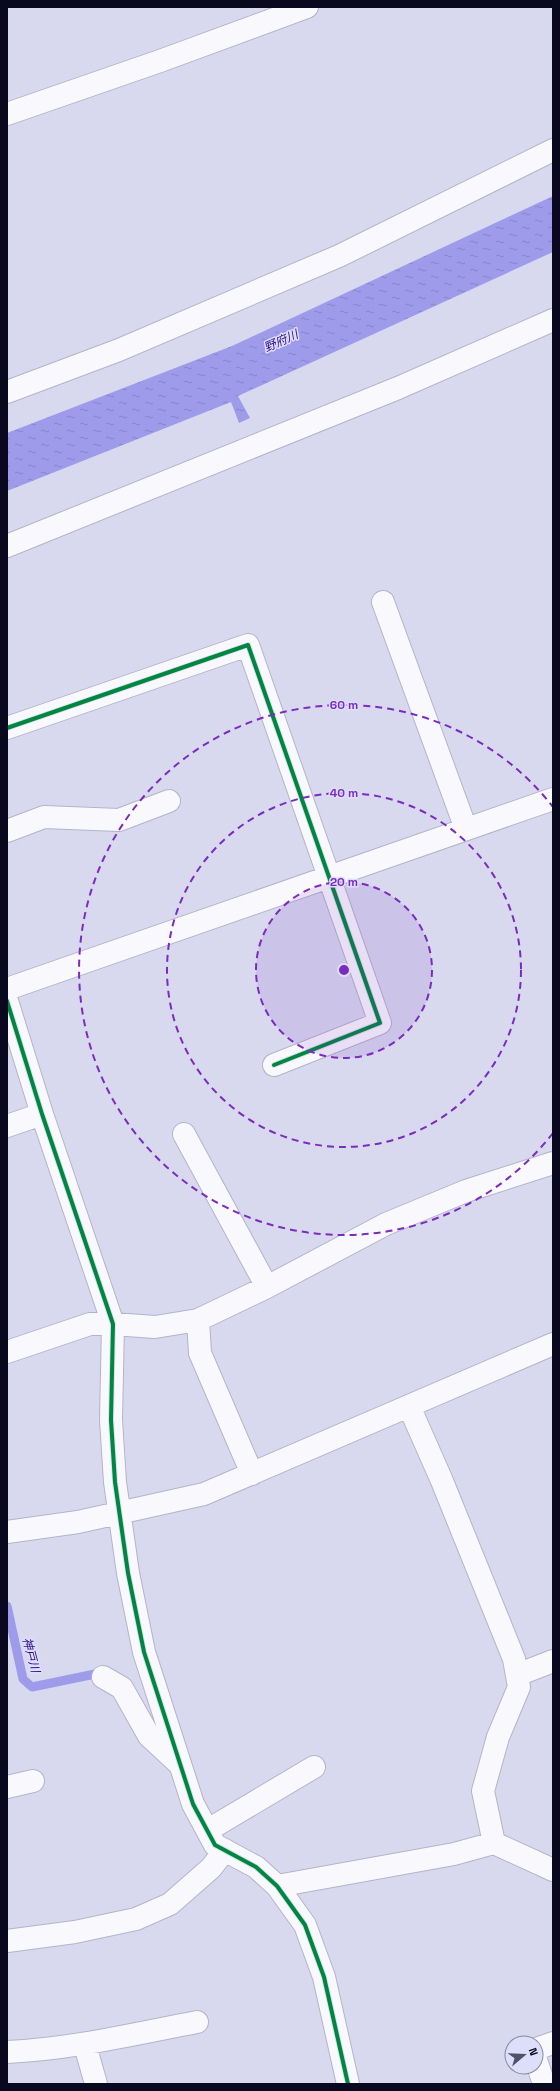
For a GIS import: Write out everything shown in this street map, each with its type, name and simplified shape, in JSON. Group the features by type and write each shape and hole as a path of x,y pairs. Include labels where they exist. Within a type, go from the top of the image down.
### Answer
{"street":[{"path":"7,114 160,61 307,7"},
{"path":"7,392 119,350 339,256 553,150"},
{"path":"7,546 398,388 553,320"},
{"path":"384,602 466,829"},
{"path":"7,728 248,645 380,1022 274,1065"},
{"path":"7,989 553,799"},
{"path":"7,831 44,817 120,820 170,801"},
{"path":"7,1001 42,1114 114,1324 111,1420 118,1514 144,1652 193,1804 215,1844 256,1867 277,1886 305,1925 324,1977 348,2083"},
{"path":"7,1126 42,1114"},
{"path":"184,1134 267,1287"},
{"path":"7,1352 90,1324 155,1327 198,1320 267,1287 386,1224 466,1191 551,1167"},
{"path":"198,1320 200,1353 252,1474"},
{"path":"7,1532 78,1522 204,1494 553,1344"},
{"path":"409,1406 442,1481 514,1659 519,1687 498,1737 483,1791 487,1818 494,1843"},
{"path":"517,1675 553,1661"},
{"path":"103,1677 122,1688 149,1736 180,1765"},
{"path":"208,1830 314,1767"},
{"path":"7,1787 33,1781"},
{"path":"277,1886 454,1854 494,1843 553,1870"},
{"path":"7,1941 75,1932 136,1919 170,1904 211,1868 225,1850"},
{"path":"7,2052 36,2051 85,2045 197,2022"},
{"path":"85,2045 96,2084"}],"water":[{"name":"野府川","path":"553,196 553,252 238,396 250,418 239,423 231,402 7,491 7,433 232,346"}],"waterway":[{"name":"神戸川","path":"7,1606 23,1679 32,1687 100,1673"}],"cycle path":[{"path":"7,728 248,645 380,1023 274,1065"},
{"path":"7,1001 42,1114 113,1324 111,1420 115,1482 128,1573 144,1652 193,1804 215,1845 256,1867 277,1886 305,1925 324,1977 348,2084"}]}
